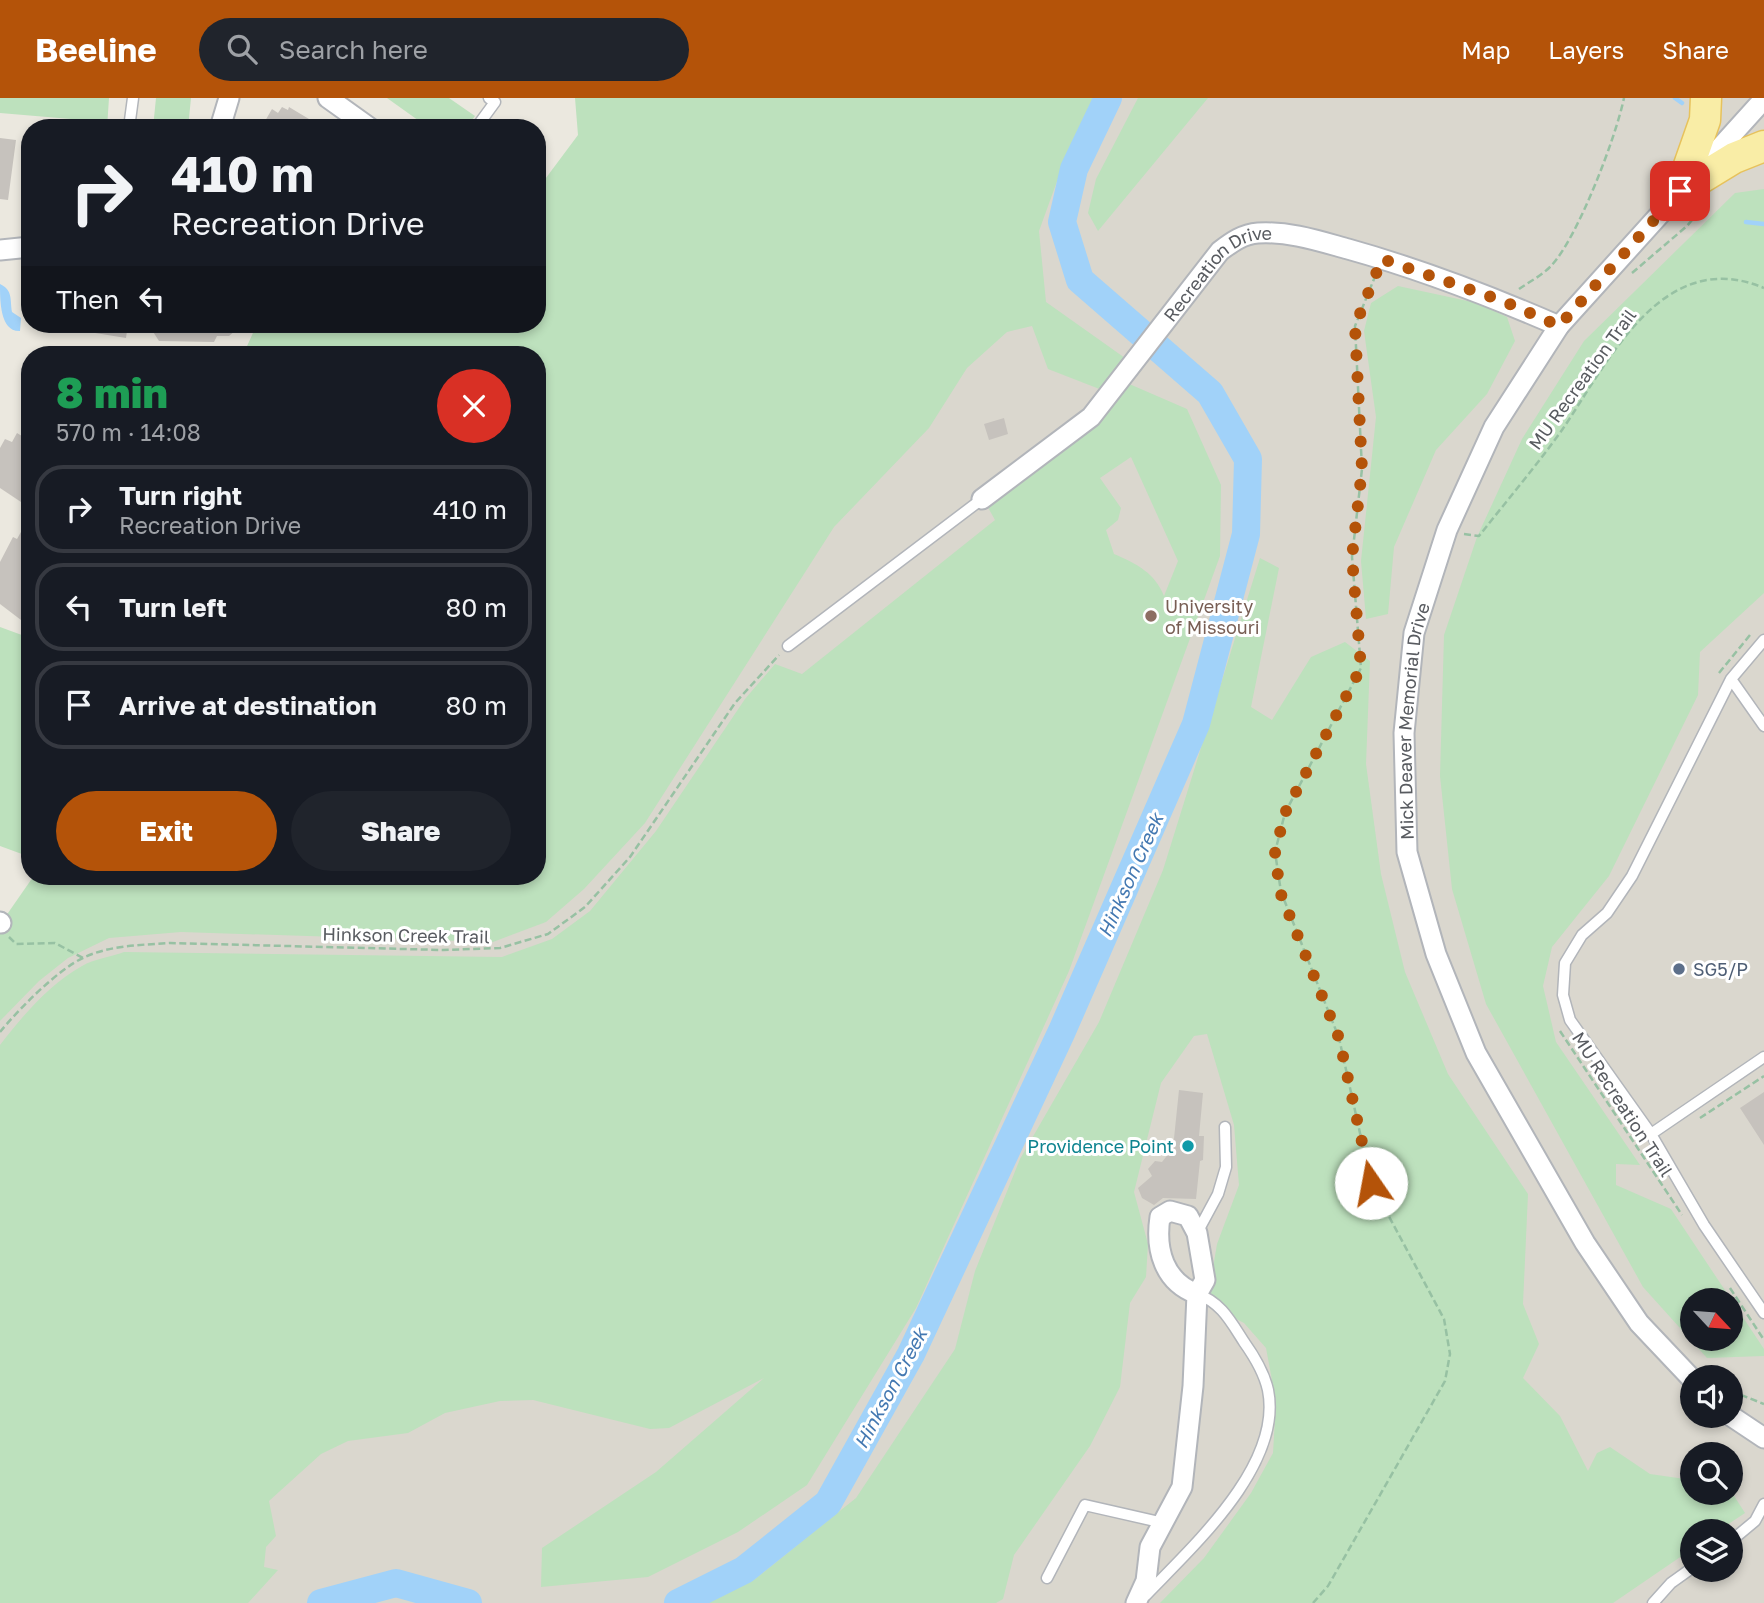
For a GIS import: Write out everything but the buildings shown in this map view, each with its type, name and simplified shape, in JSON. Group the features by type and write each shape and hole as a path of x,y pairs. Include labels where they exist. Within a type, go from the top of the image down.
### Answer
{"main road":[{"path":"1680,191 1705,120 1706,98"},
{"path":"1680,191 1734,158 1764,146"}],"street":[{"path":"223,119 229,98"},
{"path":"328,98 357,119"},
{"name":"Mick Deaver Memorial Drive","path":"1680,1366 1639,1323 1593,1255 1476,1053 1436,954 1407,852 1404,733 1414,633 1447,530 1494,427 1559,326 1764,99"},
{"name":"Recreation Drive","path":"982,499 1076,429 1107,398 1220,251 1235,240 1256,233 1308,238 1382,259 1503,301 1559,326"},
{"path":"0,250 21,248"},
{"path":"1137,1603 1146,1581 1150,1547 1165,1524 1182,1488 1193,1386 1197,1294 1205,1280 1197,1233 1188,1216 1170,1211 1160,1217 1158,1231 1162,1259 1177,1285 1197,1294"},
{"path":"1743,1424 1764,1438"}],"lane":[{"path":"131,119 133,98"},
{"path":"483,119 495,102 489,98"},
{"path":"788,646 982,499"},
{"path":"1764,639 1731,679 1632,876 1607,913 1582,934 1565,963 1563,995 1570,1020 1651,1134 1704,1225 1764,1313"},
{"path":"1731,679 1764,726"},
{"path":"1651,1134 1764,1057"},
{"path":"1197,1233 1218,1194 1226,1167 1225,1127"},
{"path":"1137,1603 1210,1526 1249,1476 1267,1429 1268,1391 1257,1361 1221,1307 1210,1298 1197,1294"},
{"path":"1743,1531 1755,1521 1764,1504"},
{"path":"1047,1578 1085,1506 1165,1524"},
{"path":"1653,1603 1680,1577"}],"path":[{"path":"1503,301 1549,267 1566,245 1613,141 1624,98"},
{"path":"1627,278 1687,226 1709,200"},
{"path":"1313,1603 1328,1586 1445,1381 1450,1354 1444,1319 1371,1183 1339,1038 1280,892 1275,852 1285,813 1361,668 1352,557 1362,469 1355,326 1382,259"},
{"name":"MU Recreation Trail","path":"1465,523 1460,534 1479,536 1560,432 1627,332 1655,305 1688,286 1708,280 1742,281 1764,288"},
{"path":"1717,676 1735,649 1757,630"},
{"name":"Hinkson Creek Trail","path":"0,1032 17,1012 83,958 129,946 170,943 443,950 500,948 548,934 585,907 630,857 735,703 756,677 788,646"},
{"path":"1,922 16,944 55,943 83,958"},
{"name":"MU Recreation Trail","path":"1559,1030 1687,1223"},
{"path":"1694,1122 1764,1076"},
{"path":"1725,1280 1764,1340"},
{"path":"1743,1396 1764,1404"}],"shaded area":[{"name":"University of Missouri","path":"622,98 1764,98 1764,1603 0,1603 0,946 475,885 546,885 546,346 537,346 537,333 546,333 546,300"}],"green space":[{"path":"0,98 109,98 108,119 0,113"},
{"path":"156,98 191,98 189,119 154,119"},
{"path":"387,98 449,98 475,116 473,119 416,119"},
{"path":"575,98 1095,98 1064,162 1039,231 1046,302 1125,358 1102,390 1048,369 1032,326 1007,332 967,368 929,428 834,527 645,823 584,889 546,922 493,942 181,932 109,938 68,958 39,981 0,1021 0,918 8,913 27,885 546,885 546,346 247,346 253,333 546,333 546,178 578,135"},
{"path":"1138,98 1208,98 1098,231 1088,213 1096,179"},
{"path":"1764,189 1764,593 1700,652 1698,695 1609,876 1552,947 1543,986 1556,1042 1640,1165 1616,1164 1616,1185 1671,1209 1723,1288 1680,1288 1680,1328 1643,1287 1486,1004 1452,889 1440,776 1444,635 1477,537 1522,439 1584,341 1735,193"},
{"path":"1398,286 1477,303 1507,317 1515,341 1487,394 1436,450 1394,547 1388,614 1366,619 1361,561 1376,417 1364,331 1371,303"},
{"path":"1127,383 1187,409 1221,485 1220,556 1069,971 916,1308 807,1485 738,1532 648,1577 541,1587 542,1548 656,1472 764,1378 669,1428 650,1429 533,1400 500,1401 445,1413 408,1433 348,1441 321,1454 269,1501 276,1536 266,1547 264,1567 278,1570 248,1603 0,1603 0,1045 28,1012 70,973 92,962 124,952 502,957 552,939 590,911 656,831 745,699 775,664 802,674 995,520 985,502","holes":["1131,457 1178,561 1164,596 1150,575 1114,554 1106,530 1118,520 1121,508 1100,478"]},
{"path":"1260,558 1279,568 1251,707 1272,720 1311,657 1345,642 1370,661 1366,764 1381,874 1405,972 1448,1074 1528,1194 1523,1304 1539,1344 1523,1378 1560,1416 1588,1471 1597,1453 1610,1447 1650,1474 1680,1478 1680,1505 1740,1505 1745,1513 1736,1519 1680,1519 1680,1557 1613,1603 1160,1603 1204,1558 1251,1493 1273,1453 1276,1402 1266,1348 1244,1323 1207,1304 1217,1244 1239,1185 1234,1125 1207,1034 1194,1036 1161,1083 1134,1192 1148,1244 1146,1277 1130,1303 1120,1387 1090,1446 1014,1555 1003,1599 996,1603 706,1603 755,1579 856,1498 955,1349 975,1271 1020,1159 1099,1022 1163,870"},
{"path":"0,627 21,635 21,854 0,846"},
{"path":"1743,1317 1764,1349 1764,1356 1707,1358 1701,1351 1743,1351"}],"water":[{"path":"0,284 9,292 12,312 21,318 20,331 8,326 2,314"}],"waterway":[{"name":"Hinkson Creek","path":"678,1603 744,1570 828,1503 911,1354 1062,1031 1196,724 1246,534 1248,459 1210,393 1080,280 1062,222 1074,169 1108,98"},
{"path":"1675,98 1682,103"},
{"path":"1746,222 1764,224"},
{"name":"Hinkson Creek","path":"321,1603 396,1583 468,1603"}],"place":[{"name":"University of Missouri","path":"1151,616"},
{"name":"SG5/P","path":"1679,969"},
{"name":"Providence Point","path":"1188,1146"}],"route":[{"path":"1371,1183 1339,1038 1280,892 1275,852 1285,813 1361,668 1352,557 1362,469 1355,326 1382,259 1503,301 1559,326 1680,191"}]}
